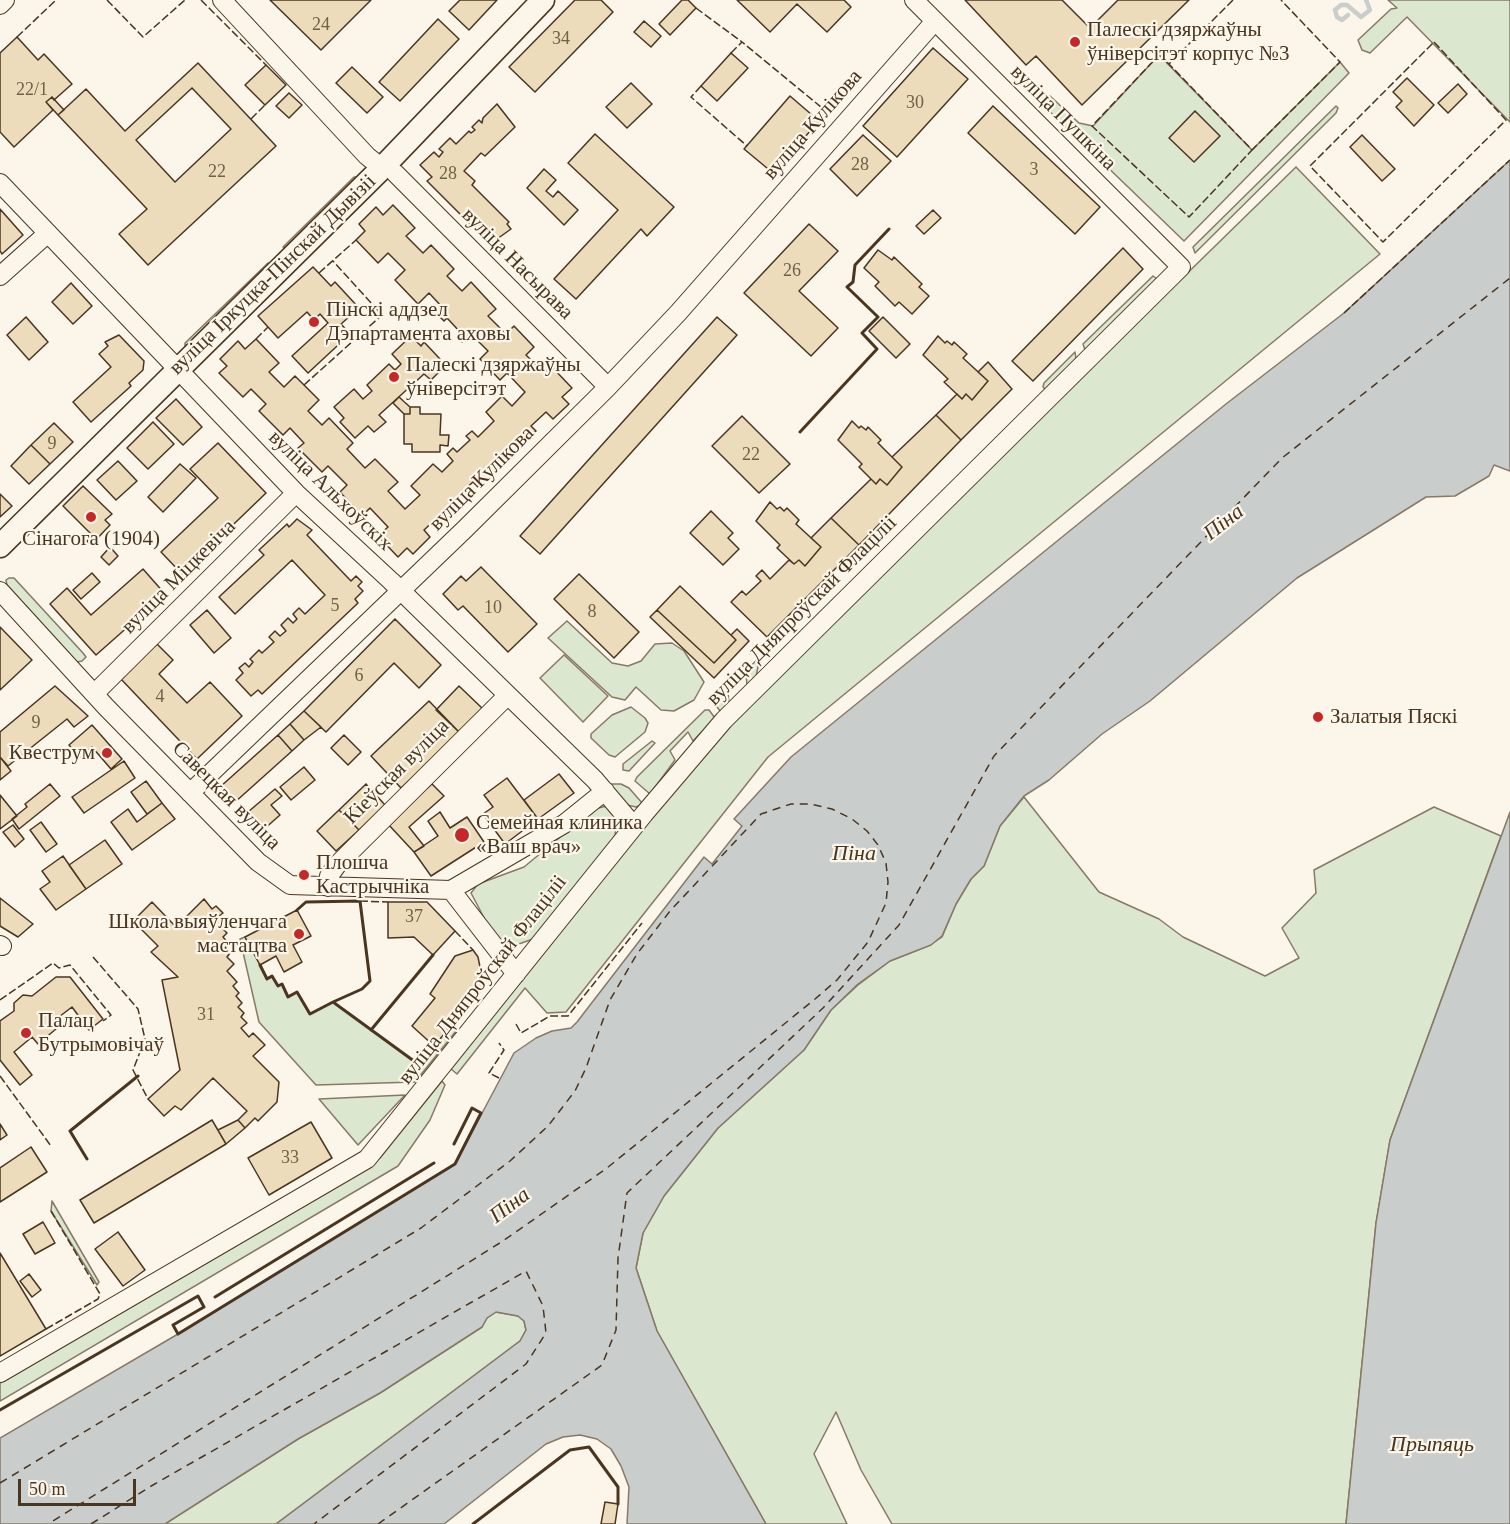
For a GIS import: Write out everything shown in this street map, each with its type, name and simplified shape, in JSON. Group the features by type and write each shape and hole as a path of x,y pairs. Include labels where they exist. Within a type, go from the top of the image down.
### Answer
{"main road":[{"name":"вуліца Іркуцка-Пінскай Дывізіі","path":"0,546 178,367 388,171 543,0"}],"street":[{"path":"0,5 5,0"},
{"name":"вуліца Насырава","path":"222,0 388,171 608,387"},
{"name":"вуліца Пушкіна","path":"914,0 1181,267"},
{"name":"вуліца Кулікова","path":"190,793 608,387 678,313 935,21"},
{"name":"вуліца Альхоўскіх","path":"0,183 178,367 296,494 508,695 605,791 634,826"},
{"path":"0,276 48,233"},
{"name":"вуліца Дняпроўскай Флаціліі","path":"0,1373 367,1159 634,826 724,720 1181,267"},
{"name":"вуліца Міцкевіча","path":"95,693 296,494"},
{"name":"Савецкая вуліца","path":"0,591 258,862 290,885 451,890"},
{"name":"Кіеўская вуліца","path":"328,887 329,876 337,865 508,695"},
{"path":"516,974 451,890 564,824 605,791"}],"green space":[{"path":"1388,0 1510,0 1510,122 1407,17 1370,53 1362,50 1358,40 1391,9 1397,8"},
{"path":"1159,55 1252,150 1340,62 1349,73 1184,241 1041,103 1050,96 1079,123 1093,126"},
{"path":"1336,106 1338,108 1336,113 1195,253 1193,247"},
{"path":"1296,167 1380,254 768,757 566,1012 547,1013 525,988 457,1074 451,1069 727,723"},
{"path":"354,177 357,177 288,248 283,247"},
{"path":"268,263 188,347 185,346 185,343"},
{"path":"1153,276 1157,279 1085,350 1083,344"},
{"path":"1075,352 1076,359 1046,390 1043,387 1044,383"},
{"path":"14,578 83,653 86,657 82,661 77,662 7,585 6,580"},
{"path":"567,621 612,663 628,666 641,661 655,644 672,643 684,651 704,682 694,700 674,711 661,710 636,687 625,700 612,697 548,638"},
{"path":"564,655 608,696 583,722 540,678"},
{"path":"760,657 756,677 747,685 746,674 728,691 729,705 721,712 713,702"},
{"path":"631,707 648,723 645,732 615,757 609,755 591,738 591,734 612,715"},
{"path":"705,710 709,710 715,718 693,741 688,732 670,751 675,760 650,794 635,781 637,777"},
{"path":"652,741 655,743 629,771 623,770 623,764"},
{"path":"607,784 621,784 629,788 643,804 636,807 627,805"},
{"path":"1024,797 1099,892 1159,919 1183,937 1265,976 1299,958 1282,928 1316,893 1314,870 1434,807 1501,836 1390,1140 1376,1223 1346,1524 892,1524 861,1470 836,1412 814,1454 847,1524 766,1524 657,1331 636,1268 643,1233 664,1196 718,1128 804,1050 831,1010 858,985 890,961 930,945 942,937 956,904 971,879 984,866 1000,826"},
{"path":"607,806 616,817 615,840 536,938 513,946 499,946 471,893 478,884 524,867 594,809"},
{"path":"245,937 267,978 272,976 278,986 282,984 288,996 297,992 309,1014 333,1002 418,1064 452,1025 457,1030 415,1082 316,1085 259,1022 240,939"},
{"path":"442,1081 445,1085 430,1120 398,1166 0,1401 0,1383 380,1158"},
{"path":"405,1095 358,1145 319,1099"},
{"path":"52,1201 99,1282 97,1285 51,1211"},
{"path":"496,1312 518,1316 524,1321 526,1330 520,1341 276,1524 165,1524 298,1439 380,1393 482,1327 487,1318"}],"water":[{"name":"Піна","path":"1510,160 1510,471 1494,465 1489,476 1455,496 1426,497 1297,578 1150,701 1102,734 1049,780 1024,796 1000,826 984,866 971,879 956,904 942,936 931,945 890,961 858,984 831,1010 804,1050 718,1128 664,1196 643,1233 636,1268 657,1331 766,1524 627,1524 629,1487 621,1466 611,1449 597,1439 580,1435 563,1437 546,1444 444,1524 276,1524 520,1341 526,1330 524,1321 518,1316 496,1312 487,1318 482,1327 380,1393 298,1439 165,1524 0,1524 0,1438 178,1334 455,1164 514,1053 536,1038 552,1031 571,1028 577,1022 704,857 712,864 742,826 734,819 791,757 1226,404 1344,313"},
{"name":"Прыпяць","path":"1510,812 1510,1524 1346,1524 1376,1223 1390,1140"}],"building":[{"path":"270,0 371,0 321,50"},
{"path":"460,0 497,0 469,30 449,11"},
{"path":"575,0 601,0 613,12 535,92 509,67"},
{"path":"682,0 688,0 696,8 670,35 659,24"},
{"path":"737,0 844,0 851,7 827,32 797,4 770,32"},
{"name":"Палескі дзяржаўны ўніверсітэт корпус №3","path":"965,0 1062,0 1090,28 1118,0 1189,0 1082,105 1036,56 1026,65"},
{"path":"438,19 459,39 400,101 379,82"},
{"path":"644,21 661,36 651,47 634,32"},
{"path":"17,37 38,60 44,54 72,84 54,100 52,97 46,102 53,110 14,147 0,132 0,53"},
{"path":"933,48 968,79 897,157 863,126"},
{"path":"731,53 748,68 717,101 701,86"},
{"path":"198,63 276,146 148,265 119,234 147,209 58,115 86,89 125,131","holes":["192,88 231,129 175,182 136,140"]},
{"path":"266,65 286,85 265,105 245,85"},
{"path":"352,67 383,97 367,113 336,83"},
{"path":"1407,78 1434,105 1414,126 1396,107 1402,101 1393,92"},
{"path":"631,83 652,104 627,128 606,107"},
{"path":"1458,84 1467,94 1448,113 1438,103"},
{"path":"289,93 302,105 289,118 276,106"},
{"path":"790,96 819,121 773,173 744,149"},
{"path":"52,97 64,110 58,115 46,102"},
{"path":"497,104 515,127 485,156 481,153 464,171 475,181 472,185 509,222 507,224 511,229 490,244 427,181 432,177 420,165 434,152 439,157 443,152 439,149 450,138 456,144 469,131 471,133 475,130 472,127 479,120 482,123 483,118"},
{"path":"993,106 1100,207 1075,234 968,133"},
{"path":"1195,111 1220,136 1194,162 1169,138"},
{"path":"595,134 674,207 647,236 641,229 576,299 554,279 618,210 568,163"},
{"path":"863,135 891,161 857,196 830,169"},
{"path":"1362,135 1395,169 1382,181 1350,147"},
{"path":"544,169 556,180 546,191 553,197 558,191 578,210 564,225 527,188"},
{"path":"393,205 415,228 406,236 423,253 431,245 454,269 447,276 462,291 471,282 496,309 488,316 506,334 514,326 534,347 526,355 544,373 551,366 572,388 562,397 569,404 553,419 546,412 531,426 536,431 519,447 513,442 497,458 503,463 478,487 473,482 462,492 468,498 445,520 440,515 424,530 430,537 413,554 407,548 398,557 378,536 388,527 370,508 362,516 340,492 347,485 328,466 322,472 298,448 304,443 290,428 283,435 259,411 266,404 251,389 243,397 219,373 227,366 220,359 238,341 245,349 256,339 279,363 269,372 284,387 295,376 319,400 308,411 322,425 329,418 353,443 347,449 365,468 375,459 398,482 388,491 405,509 420,495 411,486 433,464 442,472 453,461 447,454 453,448 457,452 470,440 466,436 472,431 478,437 494,421 486,412 502,396 512,406 525,392 507,373 500,380 480,359 488,351 471,334 462,342 457,336 461,333 447,318 444,321 438,315 444,309 429,293 418,304 395,280 405,270 388,253 378,263 356,240 365,231 359,224 376,207 383,215"},
{"path":"0,209 23,235 2,254 0,251"},
{"path":"933,210 941,218 924,234 916,226"},
{"path":"809,224 838,251 799,291 838,328 811,356 744,293"},
{"path":"1123,248 1143,269 1033,381 1012,361"},
{"path":"878,250 892,260 894,257 922,284 919,287 929,296 912,314 899,302 895,306 875,286 879,282 864,268"},
{"path":"313,267 331,286 335,282 359,308 341,324 350,334 308,373 292,356 328,323 320,314 314,320 307,312 278,338 258,316"},
{"path":"71,283 92,306 73,324 52,302"},
{"path":"26,317 48,342 29,360 7,335"},
{"path":"717,317 737,335 540,554 520,536"},
{"path":"883,317 910,344 896,358 869,331"},
{"path":"119,335 144,361 143,370 129,383 131,386 91,422 73,402 111,367 99,354 108,346 105,342"},
{"path":"411,336 421,346 424,342 440,359 434,365 440,371 431,380 424,374 379,415 386,422 374,432 368,426 355,438 340,422 344,418 334,407 354,389 363,399 372,391 367,385 389,364 395,370 401,364 392,354"},
{"path":"938,336 945,343 947,341 952,345 954,342 967,354 963,358 988,381 972,400 966,394 962,399 944,382 948,379 923,355"},
{"path":"988,362 1012,389 961,440 936,415 957,394 962,399 966,394 972,400 988,381 978,372"},
{"path":"399,397 410,407 410,414 404,414 393,403"},
{"path":"176,399 202,427 183,445 156,418"},
{"path":"410,407 420,407 420,414 441,414 440,435 449,435 448,446 440,445 440,452 412,452 412,444 404,444 404,414 410,414"},
{"path":"936,415 961,440 859,545 831,518 871,479 876,484 880,479 887,485 902,467 892,457"},
{"path":"742,416 790,464 759,493 712,446"},
{"path":"852,421 859,428 861,426 866,430 868,427 881,440 878,443 902,467 887,485 880,479 876,484 859,467 862,464 838,440"},
{"path":"153,422 174,444 148,469 127,448"},
{"path":"54,423 73,442 50,464 31,445"},
{"path":"218,443 266,493 182,574 161,552 218,498 190,469"},
{"path":"31,445 50,464 29,484 11,466"},
{"path":"118,461 137,481 116,500 97,480"},
{"path":"180,464 196,478 163,512 148,497"},
{"name":"Сінагога (1904)","path":"83,486 112,514 105,520 110,525 91,545 87,541 92,535 63,506"},
{"path":"0,494 12,506 0,517"},
{"path":"770,502 777,509 780,507 784,511 787,508 799,520 796,524 821,547 805,566 799,560 794,564 777,548 780,545 756,521"},
{"path":"711,511 733,533 728,538 739,549 723,565 690,533"},
{"path":"831,518 859,545 767,637 731,602 742,591 746,595 761,581 756,576 762,570 770,579 789,560 794,564 799,560 805,566 821,547 811,538"},
{"path":"297,519 312,530 307,535 351,581 356,576 362,582 358,586 363,591 355,599 358,603 262,694 258,690 251,696 236,680 243,673 239,668 245,663 249,667 253,662 250,659 259,650 262,653 274,642 269,637 275,631 280,636 286,631 281,625 288,618 293,623 297,619 293,614 299,608 305,614 325,595 292,560 235,614 219,597 264,555 259,550 287,524 289,527"},
{"path":"110,547 118,556 109,565 101,557"},
{"path":"481,567 537,624 508,652 463,606 458,610 443,594 461,576 466,581"},
{"path":"143,569 165,594 96,655 50,604 67,588 91,615"},
{"path":"92,573 100,582 81,599 73,590"},
{"path":"579,574 639,632 614,658 554,599"},
{"path":"680,586 736,640 714,663 657,610"},
{"path":"207,610 231,638 214,653 190,625"},
{"path":"657,610 714,663 736,640 731,635 737,629 749,641 714,678 650,617"},
{"path":"395,619 441,665 419,688 394,663 326,732 304,711"},
{"path":"0,627 32,660 0,690"},
{"path":"157,644 173,660 159,674 187,703 210,682 242,716 197,759 120,678"},
{"path":"55,686 88,716 74,727 67,719 8,766 0,757 0,732"},
{"path":"459,686 483,709 460,733 436,710"},
{"path":"429,701 460,733 401,788 371,756"},
{"path":"304,711 321,727 304,740 290,724"},
{"path":"290,724 304,740 292,751 278,735"},
{"path":"92,725 122,759 111,769 92,747 80,758 69,745"},
{"path":"278,735 292,751 234,803 220,787"},
{"path":"344,735 361,752 348,765 331,748"},
{"path":"0,757 11,771 0,780"},
{"path":"124,761 135,778 84,813 72,797"},
{"path":"304,767 315,780 291,800 280,787"},
{"path":"559,774 574,793 538,819 524,800"},
{"path":"507,778 538,819 505,844 483,814 493,807 484,795"},
{"path":"146,781 162,803 147,814 131,792"},
{"path":"50,784 60,796 19,829 12,819 27,807 25,804"},
{"path":"366,784 385,805 359,830 339,810"},
{"path":"432,784 444,796 409,827 424,846 414,852 387,823"},
{"path":"275,789 282,796 271,805 280,815 263,830 248,812"},
{"path":"0,795 17,816 0,829"},
{"path":"162,803 175,819 132,850 111,822 128,809 137,822"},
{"path":"339,810 359,830 336,851 317,831"},
{"path":"440,812 450,828 467,817 484,842 431,876 414,852 438,836 428,821"},
{"path":"41,822 57,844 46,852 30,830"},
{"path":"13,825 24,839 15,847 3,832"},
{"path":"105,840 122,864 86,889 69,865"},
{"path":"63,856 86,889 56,910 40,889 50,882 42,871"},
{"path":"0,898 33,924 18,937 0,926"},
{"path":"204,899 212,909 216,906 223,913 218,917 224,924 221,927 227,933 223,937 229,944 225,948 230,953 227,957 234,964 227,971 237,982 233,986 239,993 236,996 242,1003 238,1007 244,1013 241,1017 247,1023 241,1028 249,1037 253,1033 265,1045 253,1056 279,1082 277,1102 258,1121 255,1118 245,1128 238,1120 247,1111 213,1078 181,1110 175,1106 164,1116 148,1099 180,1070 162,980 178,977 151,952 158,946 133,921 152,902 176,927"},
{"path":"388,902 427,902 455,931 433,955 414,937 388,938"},
{"path":"297,910 311,936 293,945 302,962 284,972 276,956 260,965 245,937"},
{"path":"473,950 478,957 484,987 434,1046 412,1026 435,998 430,994 455,956"},
{"name":"Палац Бутрымовічаў","path":"56,977 70,977 103,1019 89,1030 72,1007 51,1023 56,1029 38,1044 32,1037 14,1052 32,1075 20,1085 0,1060 0,1021 14,1011 14,1003 23,995 32,996"},
{"path":"212,1120 226,1144 94,1223 80,1200"},
{"path":"238,1120 245,1128 226,1144 218,1130"},
{"path":"311,1122 332,1158 269,1195 248,1158"},
{"path":"0,1124 7,1135 0,1140"},
{"path":"31,1147 47,1172 0,1202 0,1168"},
{"path":"43,1222 55,1243 35,1254 23,1234"},
{"path":"118,1232 145,1270 123,1286 95,1249"},
{"path":"0,1253 46,1329 0,1356"},
{"path":"29,1274 41,1290 32,1297 20,1281"},
{"path":"605,1502 618,1504 615,1524 601,1524"}],"waterway":[{"path":"1348,15 1342,20 1337,17 1335,10 1341,5 1347,5 1361,17 1370,10 1366,0"}],"ferry route":[{"path":"378,1524 602,1365 616,1330 618,1258 627,1193 823,1008 899,925 994,756 1282,458 1510,278"},
{"path":"0,1483 421,1228 510,1161 548,1126 575,1091 586,1068 610,1000 637,954 670,911 761,814 791,804 810,804 832,809 852,819 867,831 878,845 886,863 888,882 886,903 868,942 837,980 815,999 607,1168 503,1241 48,1524"},
{"path":"91,1524 153,1485 526,1271 543,1306 546,1333 526,1364 314,1524"}],"fence":[{"path":"17,37 56,0"},
{"path":"107,0 143,37 185,0"},
{"path":"201,0 266,65"},
{"path":"1233,0 1169,64 1252,150 1340,62 1281,0"},
{"path":"696,8 742,42"},
{"path":"731,53 742,42 827,112 819,121"},
{"path":"1434,42 1506,120 1383,242 1310,166 1434,42"},
{"path":"1169,64 1159,55 1092,126 1189,217 1252,150"},
{"path":"701,86 691,97 747,146"},
{"path":"251,119 265,105"},
{"path":"1344,313 1510,160"},
{"path":"319,273 356,240"},
{"path":"304,385 382,315 333,261"},
{"path":"256,339 268,327"},
{"path":"360,901 388,902"},
{"path":"516,1024 521,1033 550,1016 568,1016 642,923"},
{"path":"455,931 473,950"},
{"path":"93,957 138,1009 145,1039 133,1070 148,1099"},
{"path":"0,1000 53,963 59,968 70,965 111,1015 103,1021"},
{"path":"499,1043 504,1050 489,1073 499,1078"},
{"path":"0,1076 51,1146"},
{"path":"46,1329 98,1299 100,1294 51,1211"}],"wall":[{"path":"800,432 877,349 862,333 878,317 847,287 853,282 855,265 889,229"},
{"path":"297,910 306,902 360,901 370,981 362,989 333,1002 418,1064 434,1046"},
{"path":"371,1030 433,955"},
{"path":"260,965 267,979 272,976 278,986 282,984 288,997 297,992 310,1014 333,1002"},
{"path":"87,1159 70,1131 138,1076"},
{"path":"0,1410 198,1296 204,1307 173,1325 178,1334 455,1164 481,1113 472,1108 454,1144"},
{"path":"215,1297 434,1163"},
{"path":"473,1524 570,1450 589,1447 618,1487 618,1504"}],"place":[{"name":"Палескі дзяржаўны ўніверсітэт корпус №3","path":"1075,42"},
{"name":"Пінскі аддзел Дэпартамента аховы","path":"314,322"},
{"name":"Палескі дзяржаўны ўніверсітэт","path":"394,377"},
{"name":"Сінагога (1904)","path":"91,517"},
{"name":"Залатыя Пяскі","path":"1318,717"},
{"name":"Квеструм","path":"107,753"},
{"name":"Семейная клиника «Ваш врач»","path":"462,835"},
{"name":"Плошча Кастрычніка","path":"304,875"},
{"name":"Школа выяўленчага мастацтва","path":"299,934"},
{"name":"Палац Бутрымовічаў","path":"26,1033"}]}
